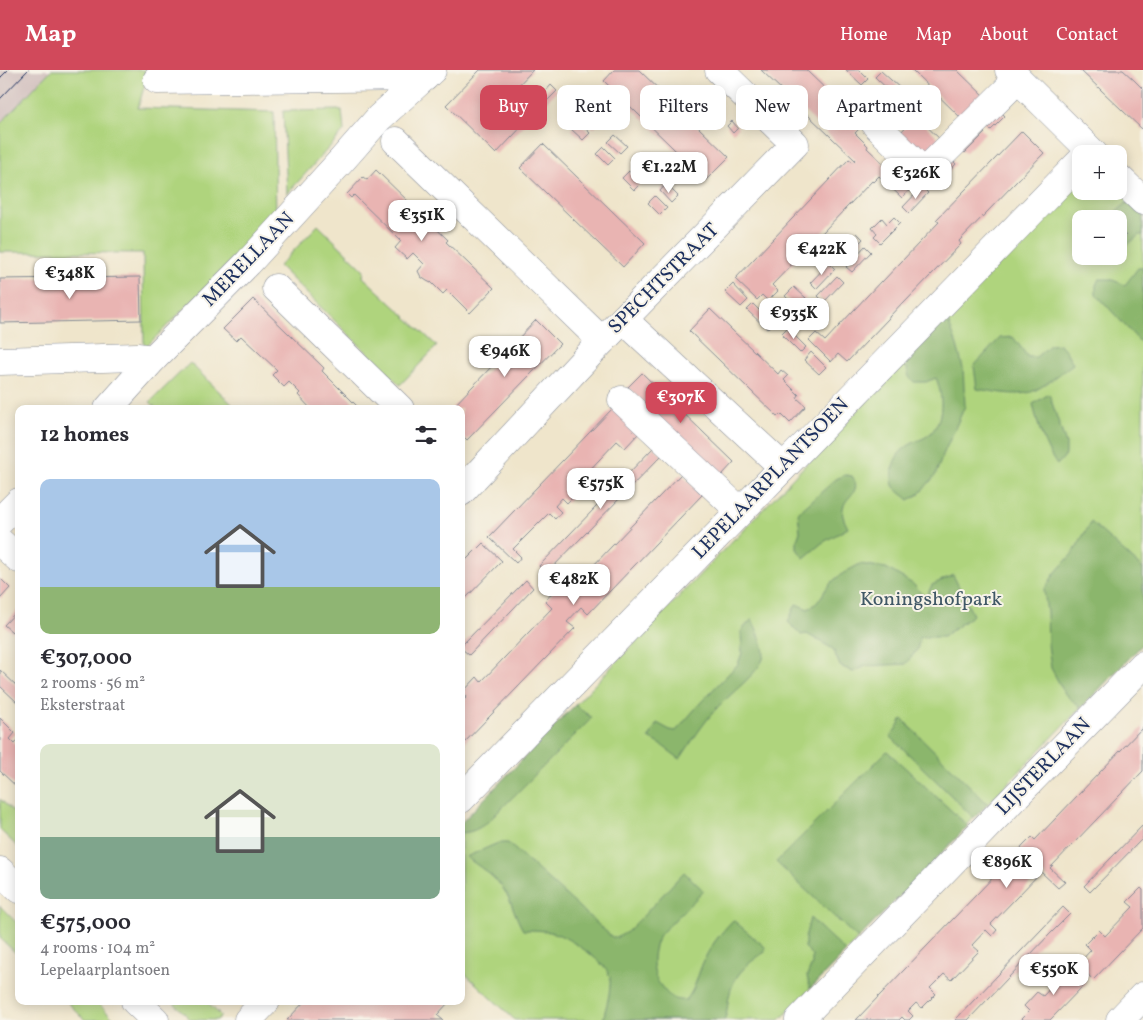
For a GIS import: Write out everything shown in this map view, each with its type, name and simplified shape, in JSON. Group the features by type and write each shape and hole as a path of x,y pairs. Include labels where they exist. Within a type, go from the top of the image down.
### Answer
{"street":[{"name":"SPECHTSTRAAT","path":"465,480 796,144 719,70"},
{"name":"MERELLAAN","path":"157,80 428,73"},
{"name":"MERELLAAN","path":"112,405 153,359 248,263 379,118 428,73"},
{"path":"881,130 924,172 1014,74 1079,145"},
{"path":"396,142 602,342"},
{"name":"LEPELAARPLANTSOEN","path":"465,794 1072,171"},
{"path":"1127,186 1143,201"},
{"path":"276,288 396,405"},
{"path":"624,320 783,467"},
{"path":"0,361 137,357 153,359"},
{"path":"622,400 740,511"},
{"path":"0,521 15,506"},
{"path":"0,542 15,555"},
{"name":"LIJSTERLAAN","path":"799,1020 1143,665"},
{"path":"0,871 15,885"},
{"path":"1120,1020 1143,996"},
{"path":"140,1005 155,1020"},
{"path":"248,1020 262,1005"}],"shaded area":[{"path":"0,70 51,70 0,124"}],"green space":[{"path":"51,70 146,70 146,80 138,108 274,112 276,216 144,349 143,253 0,252 0,124"},
{"path":"342,110 344,131 287,194 283,111"},
{"name":"Koningshofpark","path":"1072,187 1072,200 1127,200 1127,197 1143,210 1143,643 780,1020 515,1020 465,974 465,820 905,361 906,363"},
{"path":"1131,198 1143,210 1143,235 1139,235 1127,246 1127,210 1118,210"},
{"path":"318,225 364,270 363,277 437,346 400,385 279,266"},
{"path":"1138,268 1143,268 1143,343 1096,294 1096,285 1099,279 1110,279 1125,285"},
{"path":"947,318 963,368 965,406 935,476 919,494 909,500 893,486 893,466 897,457 906,447 931,433 938,421 941,399 936,378 926,382 914,382 909,377 905,361"},
{"path":"1013,337 1028,357 1036,357 1050,345 1060,344 1073,364 1031,392 1011,394 977,389 974,366 1000,338"},
{"path":"190,363 233,405 153,405 150,402"},
{"path":"1049,394 1066,444 1066,455 1057,465 1048,451 1042,436 1033,404"},
{"path":"845,475 852,476 856,486 843,511 848,528 822,543 804,558 797,549 797,540 800,532 798,513 836,479"},
{"path":"1091,522 1143,569 1143,644 1081,708 1065,694 1051,668 1044,590 1055,573 1073,553"},
{"path":"860,564 886,568 913,584 926,597 932,585 953,575 973,615 943,637 920,637 917,650 906,664 866,666 853,672 840,666 833,649 807,634 801,635 788,622 796,604 808,609 818,601 832,581"},
{"path":"752,619 764,650 760,665 711,715 680,759 649,738 657,723 676,731 738,664 742,653 741,631"},
{"path":"575,705 592,718 490,820 477,829 465,833 465,819"},
{"path":"902,719 988,804 974,818 891,737"},
{"path":"887,751 968,826 858,939 776,862"},
{"path":"0,799 15,813 15,844 0,830"},
{"path":"498,843 508,843 612,937 618,937 627,932 684,872 704,891 661,934 653,954 653,968 657,981 666,993 674,999 686,1000 689,996 708,952 733,920 765,947 765,952 747,965 734,982 724,1020 603,1020 609,994 610,978 608,972 586,951 560,935 546,931 523,930 502,887 490,875 466,857"},
{"path":"0,906 15,921 15,952 0,938"},
{"path":"810,918 846,952 810,989 807,976 812,964 812,956 805,947 805,938"},
{"path":"70,1005 100,1005 115,1020 85,1020"},
{"path":"176,1005 210,1005 221,1016 217,1020 191,1020"}],"building":[{"path":"480,70 533,70 519,85 480,85 480,130 519,130 496,154 446,105"},
{"path":"614,70 639,70 655,85 640,85 640,116 630,106 630,85 608,85 604,81"},
{"path":"761,70 806,70 822,85 818,85 818,125 808,115 808,85 777,85"},
{"path":"846,70 859,70 868,79 862,85"},
{"path":"912,70 957,70 986,98 964,121 941,98 941,85 927,85"},
{"path":"1080,70 1123,70 1134,80 1143,89 1143,130"},
{"path":"881,71 897,85 883,85 875,77"},
{"path":"551,85 557,91 547,101 547,90"},
{"path":"997,108 1005,116 991,130 983,123"},
{"path":"732,121 736,126 736,130 733,133 727,126"},
{"path":"979,127 985,133 965,153 959,148"},
{"path":"572,130 587,130 590,133 583,140"},
{"path":"654,130 701,130 729,157 706,180"},
{"path":"824,130 858,130 855,133 868,146 867,148 887,167 892,162 915,184 902,198 879,176 872,181 772,285 778,291 768,301 762,295 757,300 735,279 849,159 853,162 855,160"},
{"path":"903,130 931,130 944,143 928,160 900,133"},
{"path":"1022,131 1044,153 959,241 961,244 847,362 838,354 831,362 809,340 816,333 825,341 939,222 936,220"},
{"path":"615,135 627,146 620,153 608,142"},
{"path":"543,144 645,243 623,267 520,168"},
{"path":"604,147 615,158 608,165 597,154"},
{"path":"950,158 956,164 937,184 931,178"},
{"path":"641,159 653,171 646,178 634,167"},
{"path":"376,170 494,288 470,313 447,290 443,294 431,282 421,277 418,271 424,264 413,253 407,259 395,248 401,241 354,195 351,198 347,194 363,177 367,180"},
{"path":"629,171 641,183 634,190 622,178"},
{"path":"666,184 678,196 671,203 660,191"},
{"path":"922,187 928,193 909,213 903,207"},
{"path":"655,196 667,208 660,215 648,203"},
{"path":"894,217 900,223 880,243 874,237 877,234 872,228 882,218 887,224"},
{"path":"857,233 863,239 844,259 838,253"},
{"path":"865,246 871,252 852,272 846,267"},
{"path":"829,263 835,269 816,289 810,283"},
{"path":"837,276 843,282 824,302 818,296"},
{"path":"140,277 141,320 0,323 0,279"},
{"path":"733,284 748,300 741,307 725,292"},
{"path":"794,287 806,298 787,318 781,312 791,302 785,296"},
{"path":"253,299 324,368 322,371 356,405 307,405 298,395 300,393 289,382 284,387 272,375 277,370 241,336 236,341 223,329"},
{"path":"753,304 772,323 767,329 747,310"},
{"path":"710,309 778,374 781,370 788,376 784,380 799,395 797,398 806,406 790,423 781,414 778,417 689,331"},
{"path":"536,320 560,344 467,440 465,438 465,405 455,405"},
{"path":"787,328 806,347 800,353 781,334"},
{"path":"811,352 826,367 819,374 804,360"},
{"path":"642,373 734,462 721,476 628,387"},
{"path":"613,408 639,433 625,448 617,441 582,478 588,484 583,490 582,488 567,503 562,498 555,506 561,512 555,519 549,513 513,549 521,557 516,563 489,537"},
{"path":"654,447 662,455 546,574 539,566"},
{"path":"681,474 702,495 588,614 581,607 567,622 575,628 465,742 465,699 467,697 465,690 477,677 481,682 552,608 545,601 559,586 567,593"},
{"path":"483,543 502,561 465,599 465,561"},
{"path":"0,578 10,588 0,599"},
{"path":"526,580 533,588 469,655 465,652 465,642"},
{"path":"15,613 15,629 12,632 4,625"},
{"path":"0,670 15,684 15,700 0,686"},
{"path":"0,718 15,733 10,739 15,744 15,785 0,771"},
{"path":"1143,727 1143,771 1050,868 1065,882 1058,888 1041,872 991,924 997,930 992,936 986,930 972,945 979,951 951,980 944,974 930,988 936,994 922,1008 916,1003 908,1011 913,1016 909,1020 905,1020 902,1017 899,1020 856,1020 1025,844 1032,837 1035,840"},
{"path":"1143,825 1143,838 1090,892 1084,886"},
{"path":"1141,888 1143,890 1143,928 1093,980 1078,964 1091,950 1085,944 1099,930 1105,936 1133,907 1127,902"},
{"path":"1063,907 1070,914 968,1020 955,1020"},
{"path":"1065,963 1086,983 1050,1020 1020,1020 1029,1011 1024,1006 1037,992 1043,996 1056,982 1051,977"},
{"path":"301,1005 446,1005 437,1015 443,1020 287,1020"}],"tram line":[{"path":"0,78 8,70"},
{"path":"0,99 28,70"}]}
